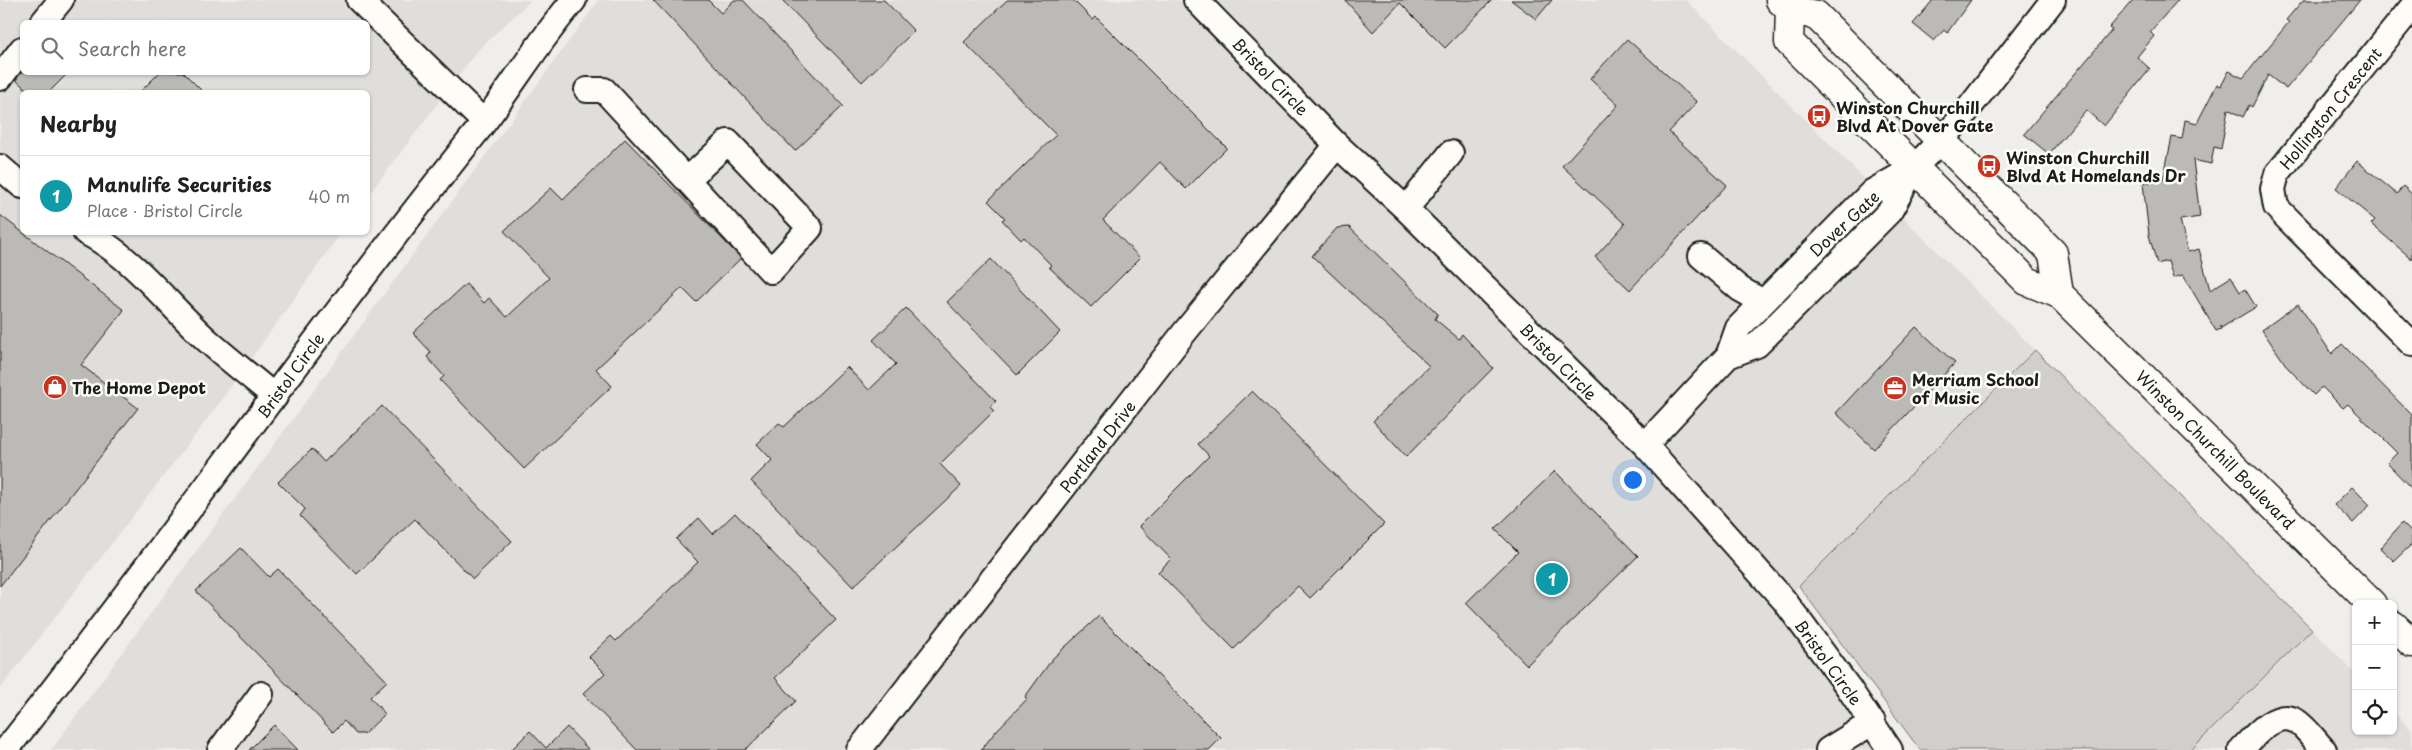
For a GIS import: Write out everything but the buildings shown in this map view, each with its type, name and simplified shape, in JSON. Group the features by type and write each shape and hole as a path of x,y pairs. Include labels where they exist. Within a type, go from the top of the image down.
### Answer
{"main road":[{"name":"Winston Churchill Boulevard","path":"2060,294 2053,253 1816,16 1785,5 1789,42 2027,281 2060,294 2368,600"},
{"path":"2397,629 2412,643"}],"street":[{"path":"45,20 60,0"},
{"path":"359,0 484,122"},
{"name":"Bristol Circle","path":"6,750 275,397 372,265 484,122 554,22 574,0"},
{"name":"Bristol Circle","path":"1196,0 1337,145 1406,209 1645,445 1784,600 1873,722 1890,750"},
{"path":"1914,168 1959,121 2053,0"},
{"name":"Hollington Crescent","path":"2412,6 2276,174 2273,189 2276,207 2412,344"},
{"path":"0,78 20,52"},
{"path":"587,90 604,90 687,180 771,271 810,228 728,142 687,180"},
{"name":"Portland Drive","path":"859,750 1184,333 1337,145"},
{"path":"1406,209 1451,153"},
{"path":"0,167 20,184"},
{"name":"Dover Gate","path":"1645,445 1728,356 1738,328 1763,302 1872,192 1914,168"},
{"name":"Dover Gate","path":"1728,356 1757,344 1890,211 1914,168"},
{"path":"90,235 103,242 143,276 207,340 275,397"},
{"path":"1701,256 1740,289 1763,302"},
{"path":"220,750 261,694"},
{"path":"2241,750 2257,732 2283,718 2296,721 2324,750"},
{"path":"1828,750 1873,722"}],"shaded area":[{"path":"0,0 531,0 477,51 370,193 370,90 20,90 20,235 340,235 215,409 0,689"},
{"path":"599,0 1686,0 2035,350 1785,600 1890,750 51,750"},
{"path":"2035,350 2312,629 2191,750 1920,750 1799,586"},
{"path":"2312,629 2352,670 2352,735 2397,735 2397,716 2412,730 2412,750 2191,750"}],"place":[{"name":"Winston Churchill Blvd At Dover Gate","path":"1819,116"},
{"name":"Winston Churchill Blvd At Homelands Dr","path":"1989,166"},
{"name":"The Home Depot","path":"55,387"},
{"name":"Merriam School of Music","path":"1895,388"},
{"name":"Manulife Securities","path":"1552,579"}]}
